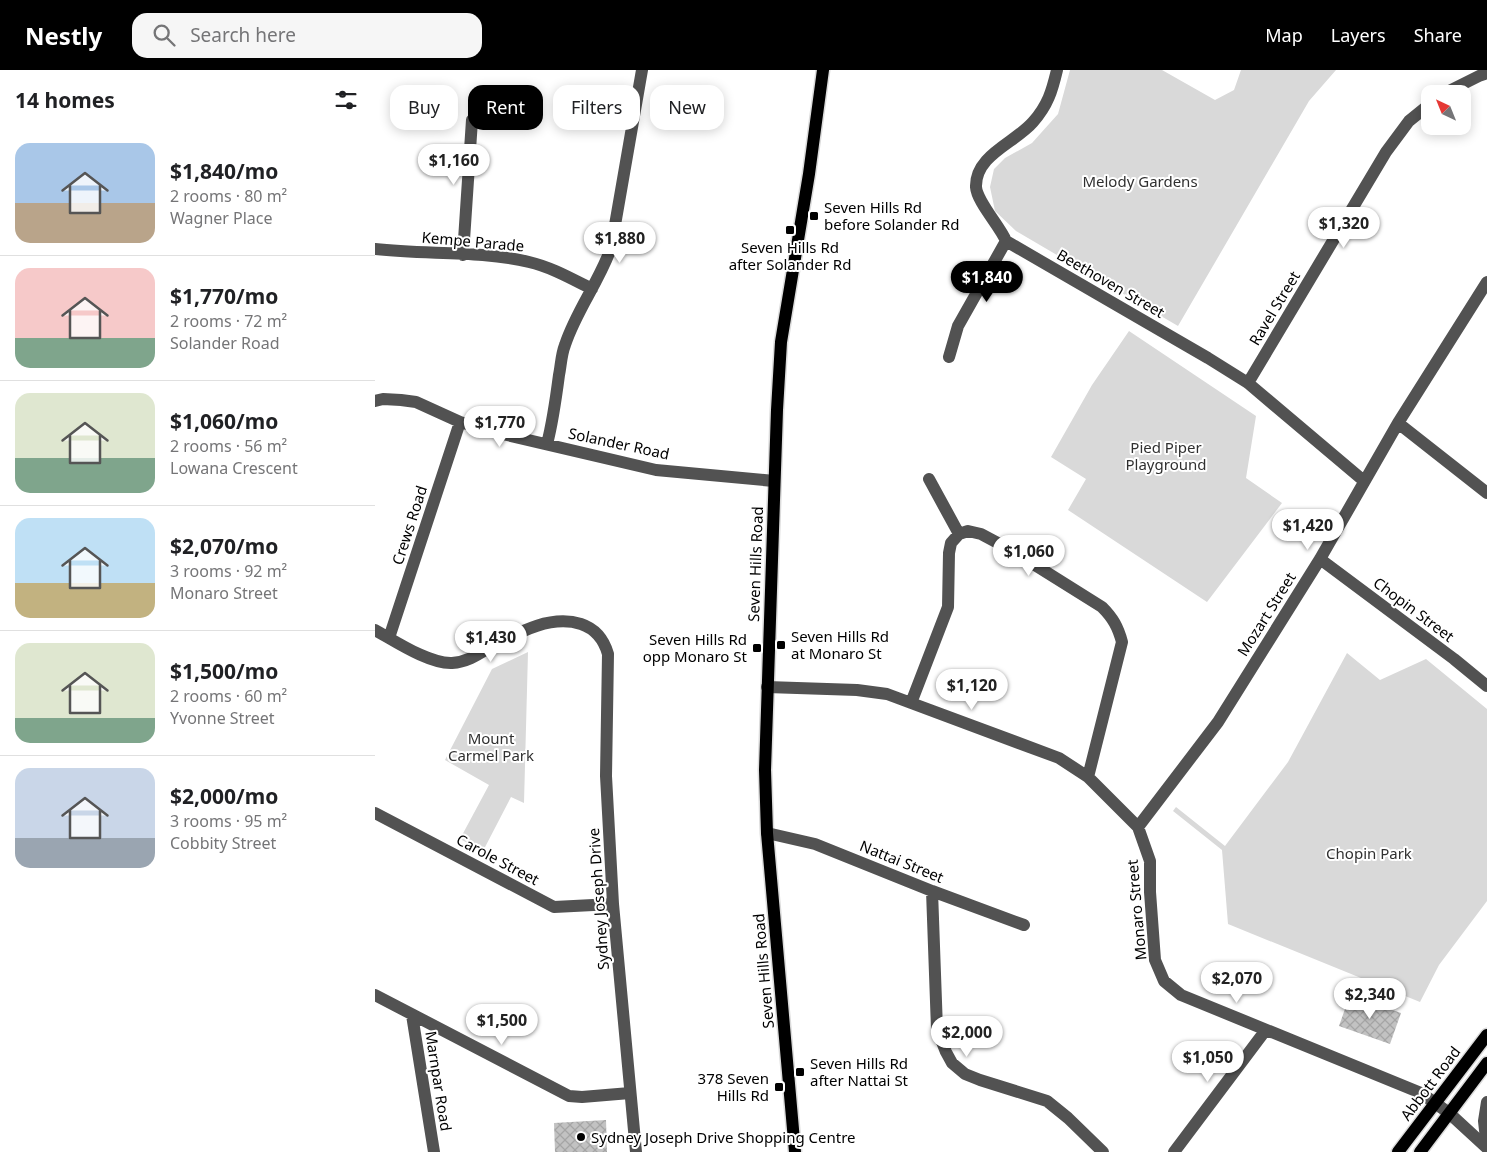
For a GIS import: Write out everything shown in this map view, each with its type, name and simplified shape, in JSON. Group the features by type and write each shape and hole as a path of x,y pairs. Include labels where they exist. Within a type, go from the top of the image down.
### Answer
{"main road":[{"name":"Seven Hills Road","path":"795,1152 767,832 765,770 767,687 781,342 809,174 823,70"},
{"name":"Abbott Road","path":"1398,1152 1487,1035"},
{"path":"1421,1152 1487,1064"}],"street":[{"path":"547,444 563,348 580,309 592,290 611,248 642,70"},
{"name":"Beethoven Street","path":"1057,70 1050,98 1033,123 988,159 979,172 976,188 987,211 1001,229 1006,241 1248,383 1365,481"},
{"path":"1461,85 1487,73"},
{"name":"Ravel Street","path":"1248,383 1386,152 1409,121 1421,111"},
{"path":"463,254 471,130"},
{"path":"949,357 958,326 1006,241"},
{"name":"Kempe Parade","path":"375,249 400,252 463,254 531,262 566,276 592,290"},
{"name":"Mozart Street","path":"1138,827 1218,722 1320,559 1398,423 1487,282"},
{"name":"Solander Road","path":"375,401 383,399 417,402 460,422 656,470 774,481"},
{"name":"Crews Road","path":"389,638 460,422"},
{"path":"1398,423 1487,493"},
{"path":"929,479 959,534"},
{"path":"911,703 948,607 949,553 951,543 959,534 968,531 981,534 1011,550 1102,607 1113,618 1118,628 1122,642 1089,777"},
{"name":"Chopin Street","path":"1320,559 1454,659 1487,686"},
{"name":"Sydney Joseph Drive","path":"389,638 436,661 449,663 472,658 527,631 550,622 564,620 593,630 605,644 609,654 606,776 613,904 636,1152"},
{"path":"375,630 389,638"},
{"name":"Monaro Street","path":"767,687 857,690 887,694 1059,758 1089,777 1138,827 1151,861 1150,892 1155,960 1164,981 1181,996 1421,1093 1435,1102 1487,1148"},
{"name":"Carole Street","path":"375,813 554,907 613,904"},
{"name":"Nattai Street","path":"767,832 815,844 932,891 1024,925"},
{"path":"932,891 937,1029 945,1052 952,1063 965,1074 980,1080 1047,1101 1068,1118 1103,1152"},
{"path":"375,994 569,1096 582,1097 630,1093"},
{"name":"Marnpar Road","path":"413,1015 434,1152"},
{"path":"1174,1152 1265,1030"},
{"path":"1487,1102 1484,1121 1487,1148"}],"green space":[{"name":"Melody Gardens","path":"1070,70 1162,70 1215,100 1234,90 1241,70 1336,70 1309,101 1178,326 1016,231 995,211 990,187 994,169 1005,158 1032,143 1058,114"},
{"name":"Pied Piper Playground","path":"1129,331 1256,416 1246,478 1282,503 1207,602 1068,510 1086,479 1051,457 1092,385"},
{"name":"Mount Carmel Park","path":"528,652 524,803 511,797 483,851 460,839 489,785 445,760 492,669"},
{"name":"Chopin Park","path":"1347,653 1380,680 1426,659 1487,709 1487,901 1439,965 1420,1002 1228,924 1222,850 1173,811 1176,807 1225,846 1288,762"}],"building":[{"path":"1350,995 1401,1013 1390,1044 1339,1026"},
{"name":"Sydney Joseph Drive Shopping Centre","path":"606,1120 607,1152 555,1152 554,1123"}],"place":[{"name":"Seven Hills Rd before Solander Rd","path":"814,216"},
{"name":"Seven Hills Rd after Solander Rd","path":"790,230"},
{"name":"Seven Hills Rd at Monaro St","path":"781,645"},
{"name":"Seven Hills Rd opp Monaro St","path":"757,648"},
{"name":"Seven Hills Rd after Nattai St","path":"800,1072"},
{"name":"378 Seven Hills Rd","path":"779,1087"},
{"name":"Sydney Joseph Drive Shopping Centre","path":"581,1137"}]}
